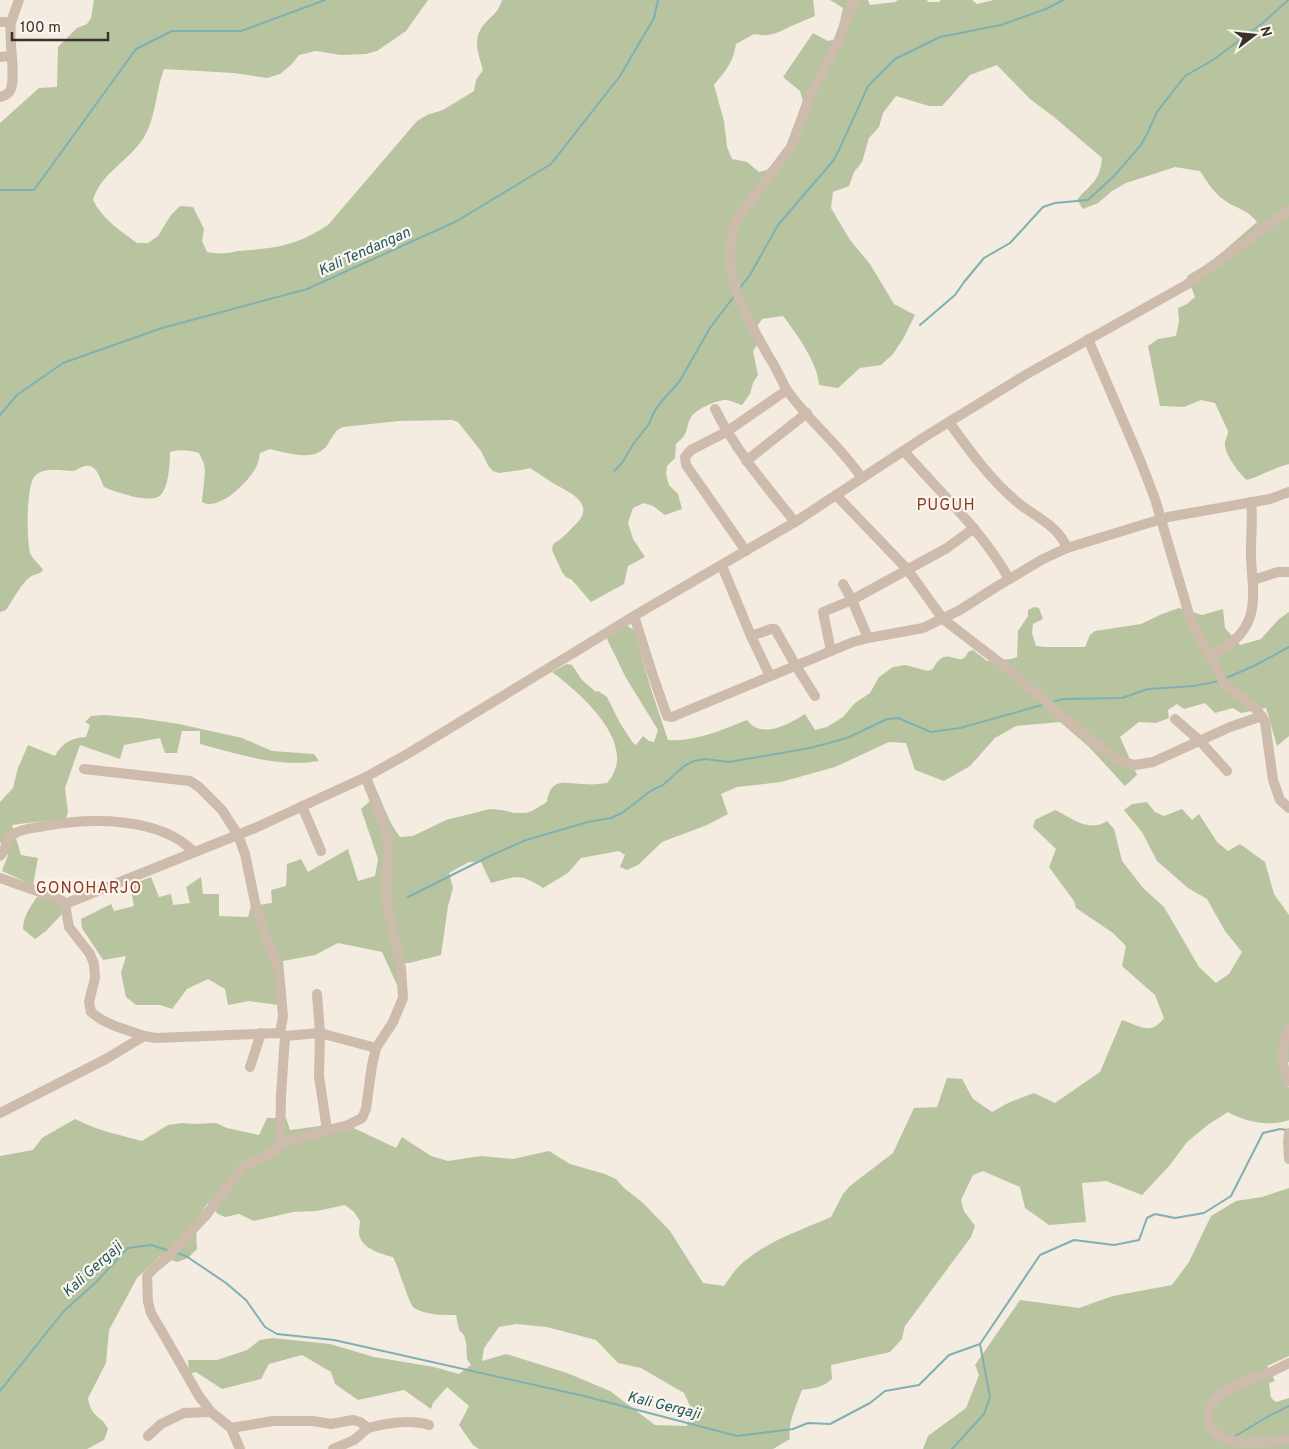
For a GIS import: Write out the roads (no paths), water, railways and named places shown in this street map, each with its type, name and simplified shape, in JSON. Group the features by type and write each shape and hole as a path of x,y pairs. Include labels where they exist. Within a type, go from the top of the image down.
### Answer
{"street":[{"path":"0,98 9,92 12,84 5,56 9,31 5,22 19,0"},
{"path":"854,0 838,42 810,96 791,147 752,197 732,231 730,245 738,297 748,320 787,390 846,455 861,477"},
{"path":"65,904 238,835 366,777 450,729 634,616 795,522 861,477 949,422 1088,339 1186,285 1289,210"},
{"path":"1088,339 1140,460 1189,616 1225,685 1262,716 1267,728 1268,754 1275,787 1280,800 1289,808"},
{"path":"746,551 704,492 685,457 691,450 726,432 787,390"},
{"path":"715,409 726,432 746,461 795,522"},
{"path":"746,461 807,413"},
{"path":"949,422 989,474 1017,502 1057,531 1067,548"},
{"path":"904,451 974,528 1009,579"},
{"path":"634,616 653,676 669,716 831,651 868,638 916,630 943,619 1043,559 1067,548 1186,513 1270,499 1289,492"},
{"path":"836,495 907,569 943,619 1008,669 1070,723 1117,760 1129,765 1146,764 1230,727 1262,716"},
{"path":"1211,656 1235,639 1245,628 1251,613 1253,580 1250,550 1251,502"},
{"path":"831,651 823,612 852,600 947,548 974,528"},
{"path":"722,566 770,676"},
{"path":"1253,580 1278,572 1289,572"},
{"path":"843,584 868,638"},
{"path":"751,636 775,629 815,696"},
{"path":"1175,720 1200,741 1227,772"},
{"path":"84,769 190,781 199,787 222,810 238,835 249,867 256,907 280,972 283,1016 280,1143 276,1149 264,1158 244,1166 207,1214 173,1252 147,1276 148,1302 151,1313 199,1396 210,1412 231,1428 240,1449"},
{"path":"280,1143 356,1122 365,1114 376,1048 393,1022 403,998 401,968 387,913 388,837 366,777"},
{"path":"302,806 321,851"},
{"path":"0,856 4,852 11,836 22,830 80,822 112,822 155,829 174,836 194,852"},
{"path":"0,878 54,896 65,904 69,927 90,954 94,964 95,978 89,1002 91,1012 102,1020 144,1036 176,1038 320,1033 376,1048"},
{"path":"317,994 320,1033 319,1076 327,1130"},
{"path":"1289,1028 1282,1056 1283,1067 1289,1081"},
{"path":"250,1067 261,1034"},
{"path":"0,1114 106,1059 144,1036"},
{"path":"1289,1134 1289,1159"},
{"path":"1289,1363 1268,1373 1241,1382 1216,1399 1209,1411 1208,1421 1213,1432 1227,1443 1245,1448 1289,1439"},
{"path":"148,1436 162,1424 184,1413 210,1412"},
{"path":"231,1428 273,1421 313,1420 331,1424 353,1420 360,1422 368,1428"},
{"path":"334,1449 354,1440 368,1428 400,1422 429,1425"}],"waterway":[{"path":"0,190 34,190 136,49 172,31 241,31 325,0"},
{"name":"Kali Tendangan","path":"0,415 17,395 63,363 162,328 307,289 457,221 551,164 620,76 654,18 658,0"},
{"path":"739,289 750,275 778,225 833,161 868,86 895,59 940,37 1001,25 1046,9 1063,0"},
{"path":"920,325 955,295 984,258 1010,243 1043,207 1055,203 1088,200 1114,176 1141,145 1157,112 1185,76 1213,60 1264,22 1288,0"},
{"path":"614,471 622,463 634,443 649,424 661,402 679,382 710,328 735,295"},
{"path":"1226,678 1254,666 1289,647"},
{"path":"1052,702 1063,699 1122,698 1148,689 1194,686 1219,681"},
{"path":"408,897 526,840 588,822 611,818 622,813 652,790 663,785 684,766 694,761 705,759 729,762 810,748 847,738 887,719 898,718 931,732 960,728 1042,705"},
{"name":"Kali Gergaji","path":"177,1253 186,1256 226,1283 246,1300 265,1327 277,1334 334,1340 584,1396 737,1436 793,1429 808,1423 830,1424 870,1403 885,1391 919,1385 949,1355 980,1344 1040,1255 1074,1240 1114,1245 1139,1240 1147,1218 1155,1214 1175,1218 1204,1213 1231,1196 1263,1133 1280,1129 1287,1130"},
{"name":"Kali Gergaji","path":"0,1391 63,1312 96,1282 128,1248 151,1245 170,1251"},
{"path":"952,1449 984,1414 990,1397 980,1344"},
{"path":"1234,1437 1289,1406"}],"district":[{"name":"PUGUH","path":"946,504"},
{"name":"GONOHARJO","path":"89,887"}]}
